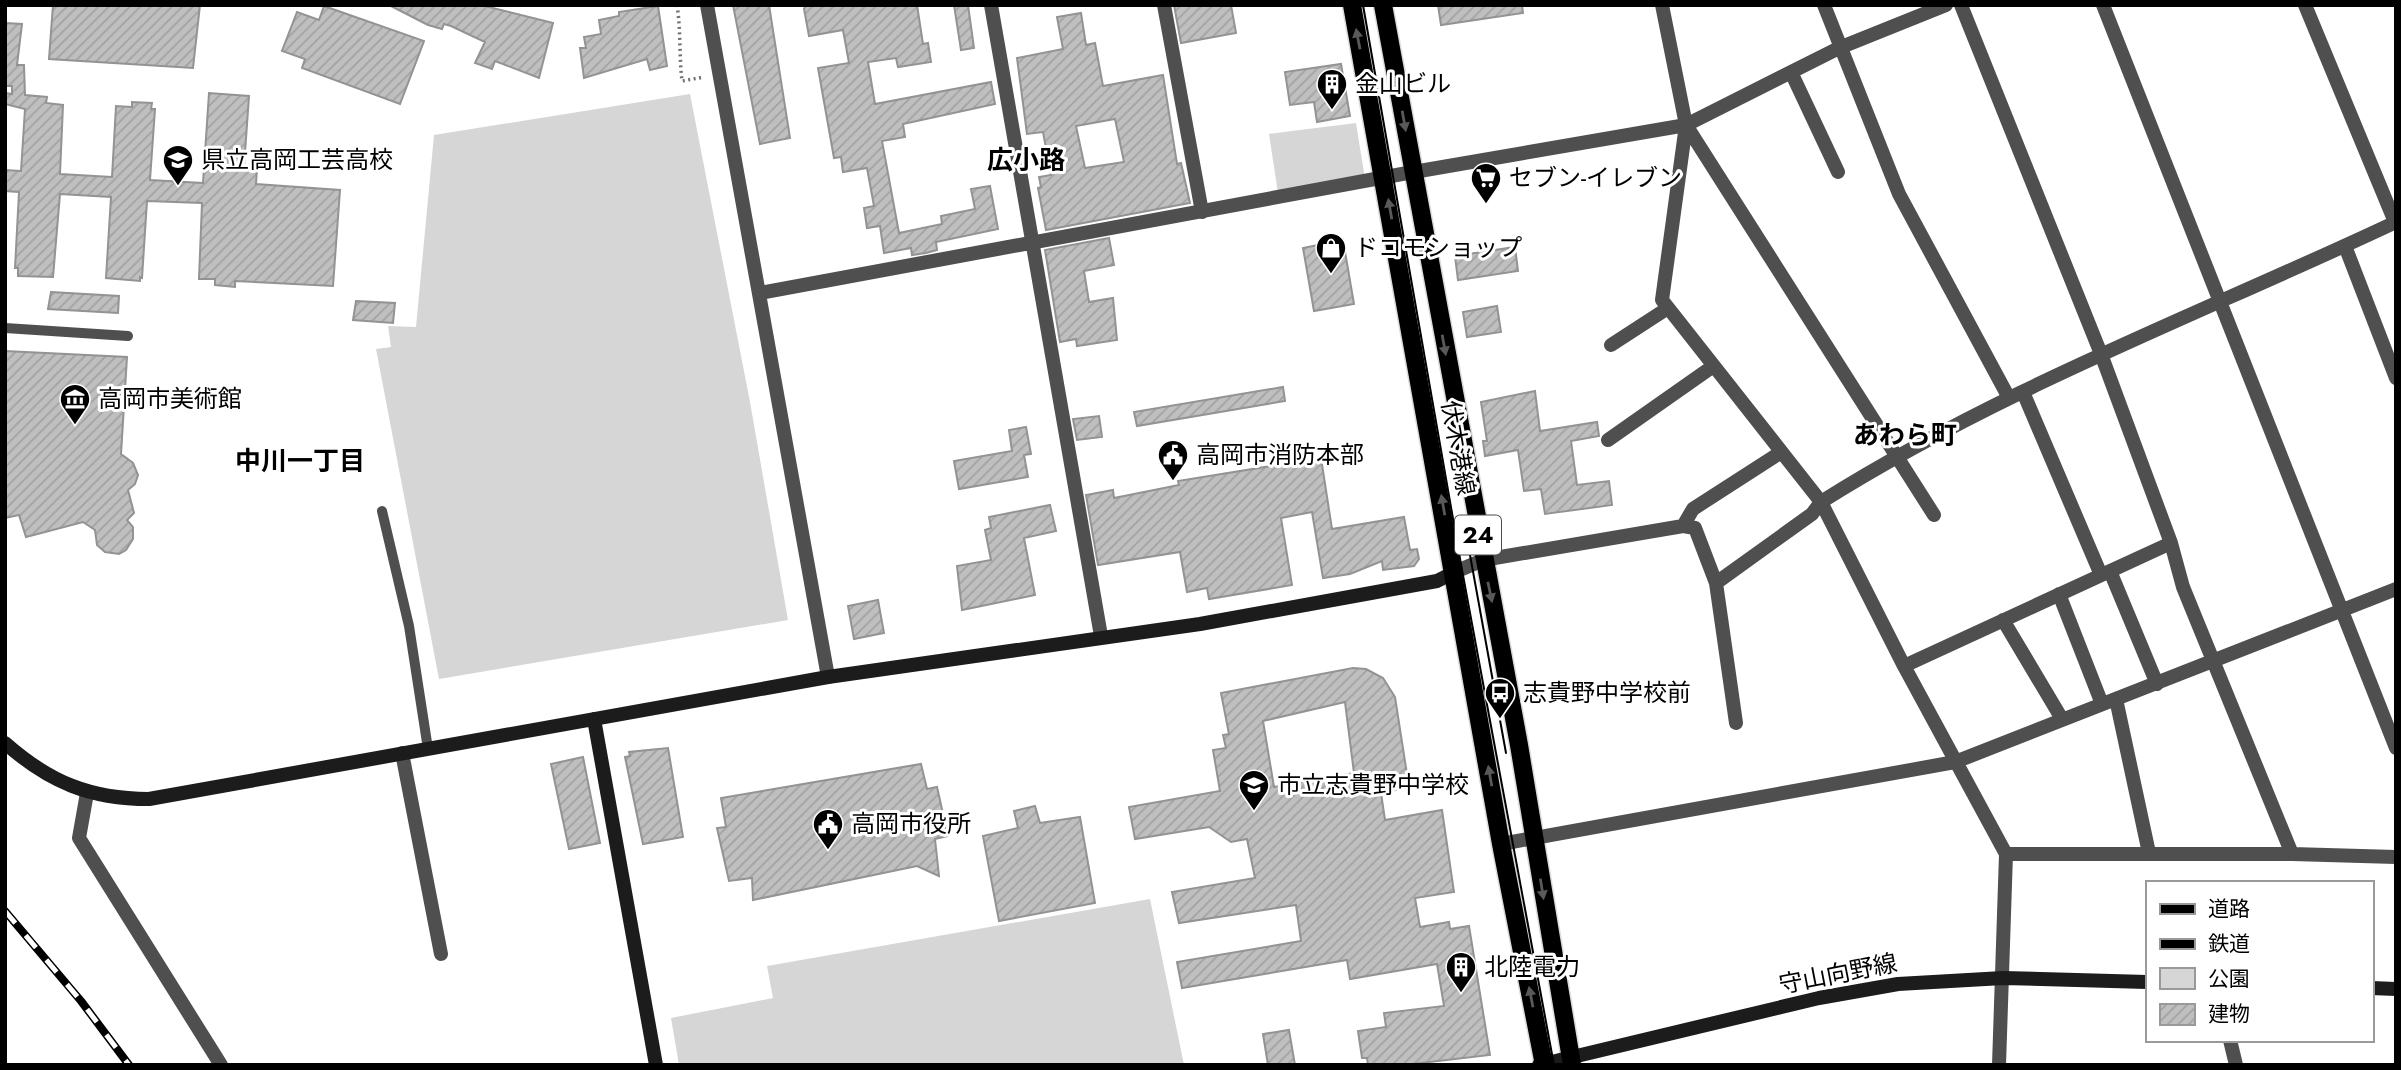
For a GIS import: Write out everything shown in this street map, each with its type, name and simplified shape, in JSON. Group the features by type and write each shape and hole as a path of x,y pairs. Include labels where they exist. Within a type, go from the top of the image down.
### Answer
{"main road":[{"name":"伏木港線","path":"1352,5 1542,1064"},
{"name":"伏木港線","path":"1383,5 1483,560 1517,733 1571,1061"}],"street":[{"path":"707,5 828,677"},
{"path":"991,5 1101,636"},
{"path":"1164,5 1202,212"},
{"path":"1662,5 1686,125 1662,300 1712,367 1821,502 1904,666 2006,854 1999,1065"},
{"path":"1824,5 1899,194 2009,398"},
{"path":"760,293 1686,125 1839,48 1946,5"},
{"path":"1961,5 2101,354 2171,543 2183,587 2292,854"},
{"path":"2103,5 2341,611 2392,727 2396,748"},
{"path":"1716,583 1812,514 1821,502 1896,455 2101,354 2395,222 2305,5"},
{"path":"1791,72 1838,172"},
{"path":"1686,125 1934,515"},
{"path":"2344,246 2396,378"},
{"path":"1611,345 1668,308"},
{"path":"1608,440 1712,367"},
{"path":"2023,392 2157,684"},
{"path":"1683,526 1693,509 1780,453"},
{"path":"5,743 30,765 87,793 115,799 149,799 828,677 1304,607 1437,581 1483,560 1683,526 1695,528 1716,583 1735,723"},
{"path":"1904,666 2171,543"},
{"path":"1501,844 1955,762 2396,589"},
{"path":"2059,594 2109,701 2149,853"},
{"path":"2003,620 2062,719"},
{"path":"594,719 656,1065"},
{"path":"402,753 440,954"},
{"path":"87,793 79,838 221,1065"},
{"path":"2006,854 2292,854 2396,857"},
{"name":"守山向野線","path":"1542,1064 1571,1061 1819,998 1885,986 2003,978 2146,982"},
{"path":"2373,988 2396,989"},
{"path":"2231,1042 2236,1065"}],"lane":[{"path":"5,328 128,336"},
{"path":"382,511 409,626 428,748"}],"path":[{"path":"677,5 681,30 678,53 682,81 719,73"}],"green space":[{"path":"690,94 750,402 788,620 439,679 376,349 391,347 388,326 416,327 434,135"},
{"path":"1356,123 1365,179 1278,193 1269,134"},
{"path":"1150,899 1184,1065 679,1065 671,1018 773,998 767,966"}],"building":[{"path":"53,5 200,5 193,68 49,59"},
{"path":"389,5 481,5 553,23 539,78 495,61 492,69 475,63 485,42 451,26 444,24 442,29 428,25"},
{"path":"733,5 769,5 790,138 760,144"},
{"path":"806,5 917,5 923,44 928,43 931,62 898,67 896,58 868,62 875,104 991,82 995,104 903,124 905,137 882,141 899,233 942,224 941,216 975,209 971,189 990,186 998,229 936,242 937,250 926,253 912,255 911,248 884,253 880,226 867,228 864,208 874,206 867,168 843,172 841,157 834,158 818,68 849,63 843,30 809,36 804,9"},
{"path":"954,5 968,5 974,48 961,50"},
{"path":"1174,5 1231,5 1236,33 1181,43"},
{"path":"1438,5 1522,5 1523,13 1441,25"},
{"path":"324,6 424,41 400,104 302,68 305,59 282,51 297,12 319,20"},
{"path":"658,6 667,66 650,70 647,59 584,78 580,48 586,48 584,37 601,34 599,20 619,16 619,12"},
{"path":"1081,13 1086,45 1095,43 1103,86 1163,75 1177,164 1181,163 1190,203 1046,230 1038,188 1041,187 1039,177 1051,175 1043,132 1027,134 1017,58 1063,49 1057,17","holes":["1115,119 1124,162 1085,168 1076,126"]},
{"path":"5,23 22,24 17,65 24,65 25,95 47,97 46,103 63,105 60,174 112,177 116,106 132,107 132,102 152,103 151,109 155,109 150,180 203,183 209,93 249,96 244,167 257,169 256,184 340,190 333,286 235,281 235,287 215,285 215,279 199,279 202,203 147,201 142,278 140,277 140,281 106,278 111,197 60,194 53,277 18,276 18,268 15,268 19,192 5,191 5,170 21,171 25,109 5,104 5,93 12,94 12,86 5,86"},
{"path":"1341,64 1350,116 1317,122 1314,102 1290,105 1285,72"},
{"path":"1109,238 1114,265 1084,271 1089,302 1113,298 1117,340 1077,346 1076,339 1060,342 1045,250"},
{"path":"1343,240 1354,304 1314,311 1303,248"},
{"path":"1515,247 1518,271 1458,280 1455,256"},
{"path":"51,292 119,296 118,313 48,309"},
{"path":"356,301 395,303 393,323 353,320"},
{"path":"1497,306 1501,332 1467,337 1463,312"},
{"path":"5,351 127,357 121,454 133,463 138,475 135,484 128,490 134,513 127,520 133,527 133,539 126,550 119,554 105,552 97,545 95,530 83,522 26,537 19,515 5,518"},
{"path":"1283,387 1285,401 1137,426 1134,412"},
{"path":"1535,391 1540,431 1597,422 1599,436 1571,441 1577,485 1609,481 1612,505 1545,514 1541,489 1524,491 1518,450 1485,456 1483,441 1487,441 1481,402"},
{"path":"1099,416 1102,437 1077,440 1073,419"},
{"path":"1026,427 1031,454 1024,455 1028,477 959,489 954,461 1012,451 1009,430"},
{"path":"1321,458 1332,529 1404,517 1410,550 1417,549 1419,559 1414,566 1383,570 1382,561 1350,574 1323,578 1312,512 1281,518 1292,585 1209,599 1207,588 1187,592 1180,552 1098,565 1086,495 1113,490 1114,498 1179,485 1178,481"},
{"path":"1050,505 1056,531 1024,538 1035,595 962,610 957,566 991,560 985,530 991,528 989,517"},
{"path":"878,600 884,633 854,639 848,606"},
{"path":"1353,668 1366,669 1383,678 1395,697 1409,787 1381,793 1385,820 1442,810 1454,892 1415,898 1420,927 1449,922 1450,929 1469,926 1490,1055 1404,1065 1368,1065 1367,1058 1362,1058 1358,1031 1386,1027 1384,1013 1444,1006 1437,964 1350,979 1347,960 1182,988 1177,962 1301,941 1296,905 1179,923 1172,892 1255,878 1247,839 1231,842 1209,827 1135,839 1129,807 1220,791 1213,750 1226,748 1223,735 1229,734 1221,693","holes":["1345,702 1354,773 1274,787 1263,721"]},
{"path":"668,748 683,837 643,844 625,757 630,756 629,752"},
{"path":"583,757 600,843 569,849 551,764"},
{"path":"921,764 927,789 937,787 948,836 935,839 939,876 917,866 753,900 752,878 729,881 717,828 726,827 721,798"},
{"path":"1035,806 1040,823 1080,817 1095,903 999,921 983,836 1018,828 1014,811"},
{"path":"1289,1030 1295,1065 1268,1065 1263,1034"}],"tram line":[{"path":"1363,5 1462,570 1554,1065"},
{"path":"1464,522 1506,753"}],"railway":[{"path":"5,911 81,1001 129,1065"}],"place":[{"name":"金山ビル","path":"1332,111"},
{"name":"県立高岡工芸高校","path":"178,187"},
{"name":"セブン-イレブン","path":"1486,205"},
{"name":"ドコモショップ","path":"1331,275"},
{"name":"高岡市美術館","path":"75,426"},
{"name":"高岡市消防本部","path":"1173,482"},
{"name":"志貴野中学校前","path":"1500,720"},
{"name":"市立志貴野中学校","path":"1254,812"},
{"name":"高岡市役所","path":"828,851"},
{"name":"北陸電力","path":"1461,994"}],"district":[{"name":"広小路","path":"1026,160"},
{"name":"あわら町","path":"1905,435"},
{"name":"中川一丁目","path":"300,461"}]}
